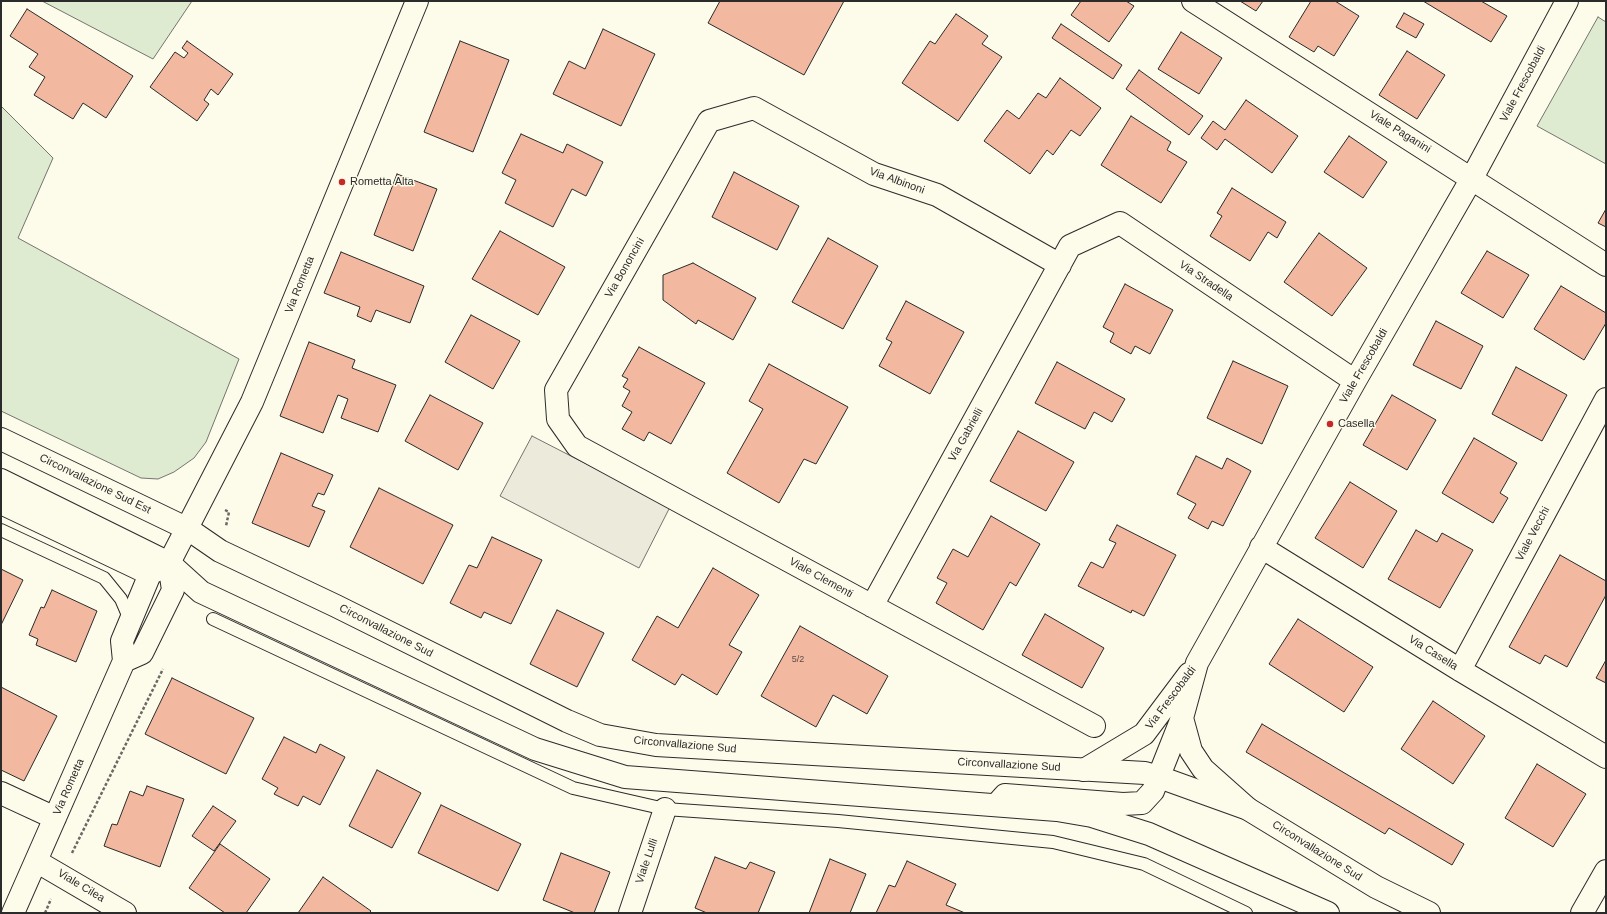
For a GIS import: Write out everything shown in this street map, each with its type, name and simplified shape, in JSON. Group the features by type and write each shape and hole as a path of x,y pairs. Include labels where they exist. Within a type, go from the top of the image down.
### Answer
{"street":[{"name":"Via Rometta","path":"169,564 252,402 417,1"},
{"name":"Viale Paganini","path":"1193,1 1606,264"},
{"name":"Viale Frescobaldi","path":"1182,718 1198,663 1355,381 1472,178 1567,1"},
{"name":"Via Albinoni","path":"708,121 754,108 874,174 937,195 1060,265"},
{"name":"Via Bononcini","path":"558,419 556,390 708,121"},
{"name":"Via Stradella","path":"1060,265 1070,246 1120,223 1355,381"},
{"name":"Via Gabrielli","path":"872,606 1060,265"},
{"name":"Viale Vecchi","path":"1460,670 1606,399"},
{"name":"Viale Clementi","path":"558,419 577,446 1094,726"},
{"name":"Circonvallazione Sud Est","path":"1,439 188,529"},
{"path":"1,480 169,564 201,592 535,749 625,777 1057,810 1092,816 1149,834 1328,913"},
{"path":"1,503 150,574 169,564"},
{"name":"Circonvallazione Sud","path":"188,529 220,552 336,606 567,721 600,735 656,745 1145,773 1248,809 1376,888 1429,913"},
{"name":"Via Casella","path":"1262,547 1460,670 1606,757"},
{"path":"124,661 142,653 173,590 169,564"},
{"name":"Via Rometta","path":"13,913 124,661 122,641 150,574"},
{"name":"Via Frescobaldi","path":"1084,770 1144,734 1198,663"},
{"path":"996,805 1005,795 1123,804 1142,803 1153,791 1182,718"},
{"path":"1182,718 1191,751 1203,769 1248,809"},
{"path":"1,793 55,818"},
{"name":"Viale Lulli","path":"630,913 664,809"},
{"name":"Viale Cilea","path":"36,861 125,913"},
{"path":"1582,913 1606,871"}],"lane":[{"path":"1,530 104,578 121,599 130,620"},
{"path":"213,619 573,788 664,809 838,821 1053,842 1144,864 1246,913"}],"green space":[{"path":"42,1 192,1 153,59"},
{"path":"1598,17 1606,22 1606,164 1537,126"},
{"path":"1,106 53,158 18,238 239,359 206,442 194,458 174,472 158,479 141,478 1,411"}],"shaded area":[{"path":"532,436 670,507 639,568 500,496"}],"building":[{"path":"720,1 844,1 804,75 708,23"},
{"path":"1081,1 1126,1 1134,6 1109,42 1071,15"},
{"path":"1240,1 1263,1 1256,11"},
{"path":"1311,1 1335,1 1359,16 1334,56 1318,46 1314,52 1289,37"},
{"path":"1423,1 1481,1 1507,16 1491,42"},
{"path":"27,9 133,76 106,118 83,103 73,119 34,95 45,77 29,67 38,54 10,36"},
{"path":"1404,13 1424,24 1416,38 1396,27"},
{"path":"956,14 988,36 982,44 1002,57 958,121 902,83 930,41 935,44"},
{"path":"1061,24 1122,65 1113,79 1052,38"},
{"path":"603,29 655,54 621,126 553,94 569,61 585,69"},
{"path":"1181,32 1222,58 1199,94 1158,69"},
{"path":"187,41 233,74 218,95 211,89 204,100 209,104 197,121 150,87 175,52 184,58 188,53 182,48"},
{"path":"460,41 509,60 473,152 424,132"},
{"path":"1407,51 1445,75 1417,119 1379,95"},
{"path":"1139,70 1203,116 1189,135 1126,89"},
{"path":"1060,78 1101,108 1080,136 1071,130 1053,155 1047,150 1030,174 984,141 1007,110 1019,119 1038,93 1046,98"},
{"path":"1246,100 1298,136 1272,173 1225,139 1217,150 1201,138 1213,121 1225,130"},
{"path":"1131,116 1171,142 1167,150 1187,162 1161,203 1101,165"},
{"path":"521,134 563,153 567,144 603,162 586,196 572,189 553,227 505,203 516,180 502,173"},
{"path":"1349,136 1387,162 1363,198 1324,172"},
{"path":"734,172 799,206 777,250 712,217"},
{"path":"397,174 437,189 413,251 374,235"},
{"path":"1232,188 1286,222 1277,238 1268,232 1250,261 1210,236 1222,216 1217,213"},
{"path":"1606,209 1606,227 1598,223"},
{"path":"500,231 565,267 538,315 472,279"},
{"path":"1319,233 1367,268 1332,316 1284,282"},
{"path":"828,238 878,266 843,329 792,302"},
{"path":"1487,251 1529,275 1503,318 1461,293"},
{"path":"341,252 424,286 410,323 376,310 371,322 357,316 360,307 324,293"},
{"path":"693,263 756,298 733,340 698,320 696,324 663,300 663,275"},
{"path":"1125,284 1173,310 1150,354 1135,346 1131,354 1110,342 1114,333 1103,327"},
{"path":"1561,286 1606,313 1606,323 1584,360 1534,329"},
{"path":"906,301 964,332 930,394 879,366 892,342 886,339"},
{"path":"471,315 520,341 493,389 445,362"},
{"path":"1436,321 1483,346 1461,389 1413,365"},
{"path":"309,342 355,360 352,368 396,385 378,432 341,418 348,399 338,395 323,433 280,416"},
{"path":"639,347 705,383 671,444 649,432 644,441 622,429 632,412 622,406 630,391 623,387 628,379 622,376"},
{"path":"1233,361 1288,386 1262,444 1207,418"},
{"path":"1057,362 1125,399 1112,422 1094,412 1085,429 1035,403"},
{"path":"769,364 848,407 816,464 804,459 779,503 727,473 763,409 749,401"},
{"path":"1516,367 1567,395 1542,441 1492,414"},
{"path":"430,395 483,423 458,470 405,441"},
{"path":"1392,395 1436,420 1407,470 1363,445"},
{"path":"1018,431 1074,462 1046,511 990,481"},
{"path":"1474,438 1517,463 1500,493 1508,498 1493,523 1442,493"},
{"path":"281,453 333,475 324,495 318,493 312,506 325,511 309,547 252,523"},
{"path":"1196,456 1222,469 1227,458 1251,471 1223,526 1212,521 1208,529 1188,518 1196,504 1177,494"},
{"path":"1350,482 1397,511 1363,568 1315,538"},
{"path":"379,488 453,525 423,584 350,547"},
{"path":"991,516 1040,544 1016,586 1010,582 983,630 936,603 947,583 937,578 953,549 968,557"},
{"path":"1117,525 1176,555 1144,616 1132,610 1131,613 1078,586 1091,562 1103,568 1116,543 1109,540"},
{"path":"1416,530 1437,542 1442,533 1473,550 1440,608 1388,579"},
{"path":"492,537 542,560 511,624 484,612 481,618 450,603 469,565 477,568"},
{"path":"1560,555 1606,581 1606,595 1567,667 1545,655 1540,664 1509,647"},
{"path":"713,568 759,595 729,645 742,652 717,695 682,674 675,685 632,660 657,616 678,628"},
{"path":"1,569 23,580 1,625"},
{"path":"52,590 97,611 76,662 36,645 38,639 29,635 41,607 44,608"},
{"path":"557,610 604,633 577,687 530,664"},
{"path":"1045,614 1104,648 1082,688 1022,655"},
{"path":"1298,619 1373,667 1344,712 1269,664"},
{"path":"800,626 888,676 867,714 833,695 816,727 761,696"},
{"path":"1606,660 1606,683 1596,678"},
{"path":"172,678 254,718 226,774 145,734"},
{"path":"1,687 57,716 24,781 1,770"},
{"path":"1433,701 1485,736 1453,784 1401,749"},
{"path":"1262,724 1464,844 1452,865 1389,828 1385,834 1246,752"},
{"path":"284,737 316,753 320,744 345,757 320,805 303,796 298,806 274,794 278,788 262,779"},
{"path":"1537,764 1586,794 1553,847 1505,818"},
{"path":"377,770 421,793 392,848 349,826"},
{"path":"147,786 184,799 160,867 104,846 112,824 117,825 130,791 143,796"},
{"path":"441,805 521,844 498,891 418,853"},
{"path":"213,806 236,821 214,851 192,836"},
{"path":"220,844 270,879 246,913 225,913 189,888"},
{"path":"561,853 610,872 594,913 575,913 543,900"},
{"path":"715,857 746,869 750,862 775,872 758,913 707,913 695,908"},
{"path":"830,859 866,874 850,913 809,913"},
{"path":"907,861 956,884 946,905 965,913 876,913 889,885 895,887"},
{"path":"323,877 371,911 369,913 298,913"}],"place":[{"name":"Rometta Alta","path":"342,182"},
{"name":"Casella","path":"1330,424"}]}
